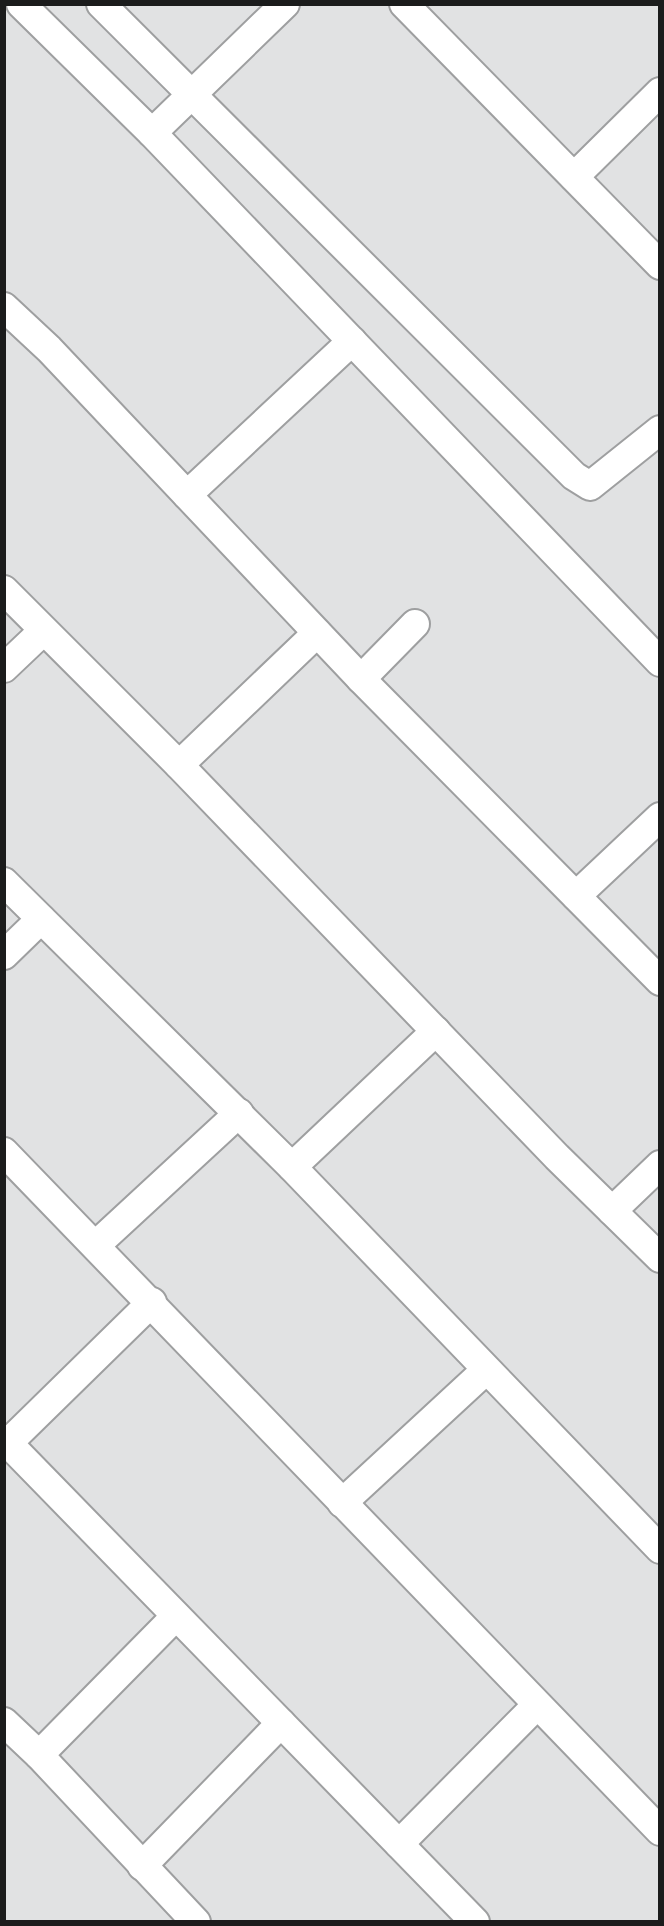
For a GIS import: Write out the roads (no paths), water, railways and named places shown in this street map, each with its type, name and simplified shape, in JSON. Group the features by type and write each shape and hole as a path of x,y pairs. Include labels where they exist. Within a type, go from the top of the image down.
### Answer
{"street":[{"path":"21,4 152,133 660,662"},
{"path":"101,4 574,476 590,486 660,430"},
{"path":"152,133 285,4"},
{"path":"404,4 660,265"},
{"path":"574,177 660,92"},
{"path":"4,307 49,349 361,680 660,981"},
{"path":"187,495 352,341"},
{"path":"4,590 179,765 436,1031 660,1258"},
{"path":"361,680 415,624"},
{"path":"4,668 43,631"},
{"path":"179,765 316,633"},
{"path":"576,896 660,817"},
{"path":"4,882 292,1167 660,1549"},
{"path":"4,955 41,919"},
{"path":"292,1167 436,1031"},
{"path":"96,1245 238,1113"},
{"path":"4,1152 152,1302 342,1503 660,1831"},
{"path":"612,1211 660,1165"},
{"path":"152,1302 6,1441 475,1922"},
{"path":"342,1503 486,1370"},
{"path":"39,1755 176,1616"},
{"path":"399,1844 537,1705"},
{"path":"4,1722 39,1755 196,1922"},
{"path":"142,1866 281,1723"}]}
